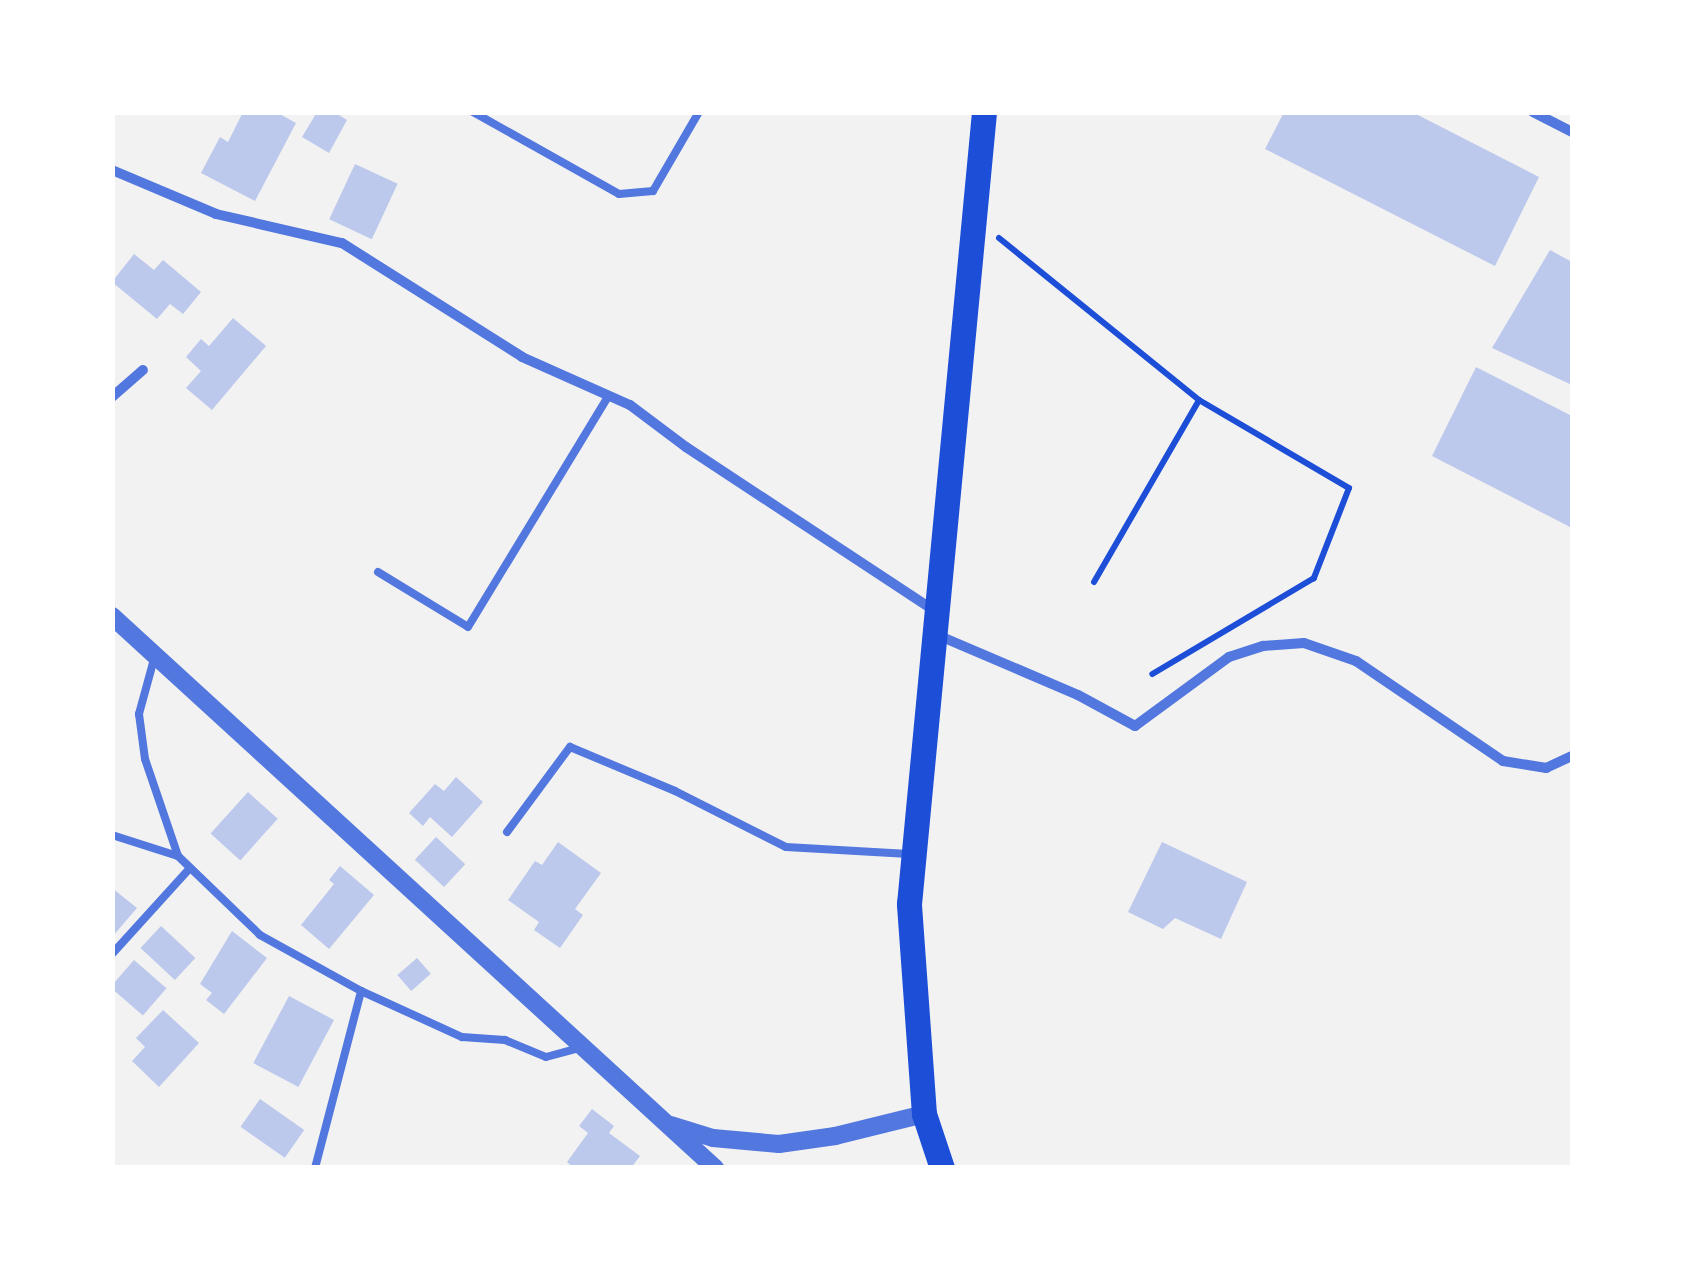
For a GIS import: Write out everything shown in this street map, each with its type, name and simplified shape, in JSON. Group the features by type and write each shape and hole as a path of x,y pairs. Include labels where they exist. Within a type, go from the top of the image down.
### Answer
{"main road":[{"path":"942,1168 924,1114 909,904 984,112"}],"street":[{"path":"1533,112 1572,132"},
{"path":"112,170 216,214 342,243 522,357 630,405 936,623 1135,726 1229,657 1262,646 1304,644 1356,661 1504,761 1546,768 1572,756"},
{"path":"112,397 143,370"},
{"path":"112,616 715,1168"},
{"path":"662,1122 713,1138 779,1144 835,1136 924,1114"}],"lane":[{"path":"473,112 620,194 653,191 699,112"},
{"path":"378,572 468,627 610,395"},
{"path":"156,656 146,676 139,714 145,759 178,856 260,935 360,991 462,1037 505,1040 546,1058 580,1047"},
{"path":"508,832 570,747 675,791 786,847 914,854"},
{"path":"112,835 178,856"},
{"path":"112,954 190,868"},
{"path":"314,1168 360,991"}],"path":[{"path":"974,218 1199,400 1350,488 1314,578 1152,674"},
{"path":"1094,582 1199,400"}],"building":[{"path":"243,112 276,112 296,123 255,201 201,173 220,137 228,142"},
{"path":"317,112 334,112 347,120 329,153 302,137"},
{"path":"1284,112 1412,112 1539,177 1495,266 1265,149"},
{"path":"355,164 398,184 372,239 329,219"},
{"path":"1550,250 1572,262 1572,385 1492,348"},
{"path":"134,254 154,270 163,260 201,292 183,314 170,304 157,319 112,282"},
{"path":"233,318 266,346 212,410 186,388 201,371 186,357 201,339 209,346"},
{"path":"1476,367 1572,416 1572,528 1432,456"},
{"path":"456,777 483,802 452,837 430,817 423,826 409,813 435,784 444,791"},
{"path":"248,792 278,819 240,860 211,834"},
{"path":"436,837 465,864 444,887 415,860"},
{"path":"558,842 601,873 575,909 583,915 560,948 534,930 539,922 508,900 535,861 542,865"},
{"path":"1162,842 1247,882 1221,939 1175,918 1163,929 1128,912"},
{"path":"340,866 374,895 329,949 301,925 334,884 329,880"},
{"path":"112,888 137,908 112,937"},
{"path":"161,926 195,958 175,980 141,948"},
{"path":"232,931 267,958 224,1014 206,1000 212,993 200,984"},
{"path":"417,958 431,974 411,991 397,975"},
{"path":"134,960 166,988 143,1015 112,989"},
{"path":"289,996 334,1020 298,1087 253,1063"},
{"path":"163,1010 199,1043 159,1087 132,1061 145,1047 136,1038"},
{"path":"260,1099 304,1130 285,1158 240,1127"},
{"path":"592,1109 614,1126 609,1133 640,1156 631,1168 574,1168 567,1162 588,1133 579,1126"}]}
